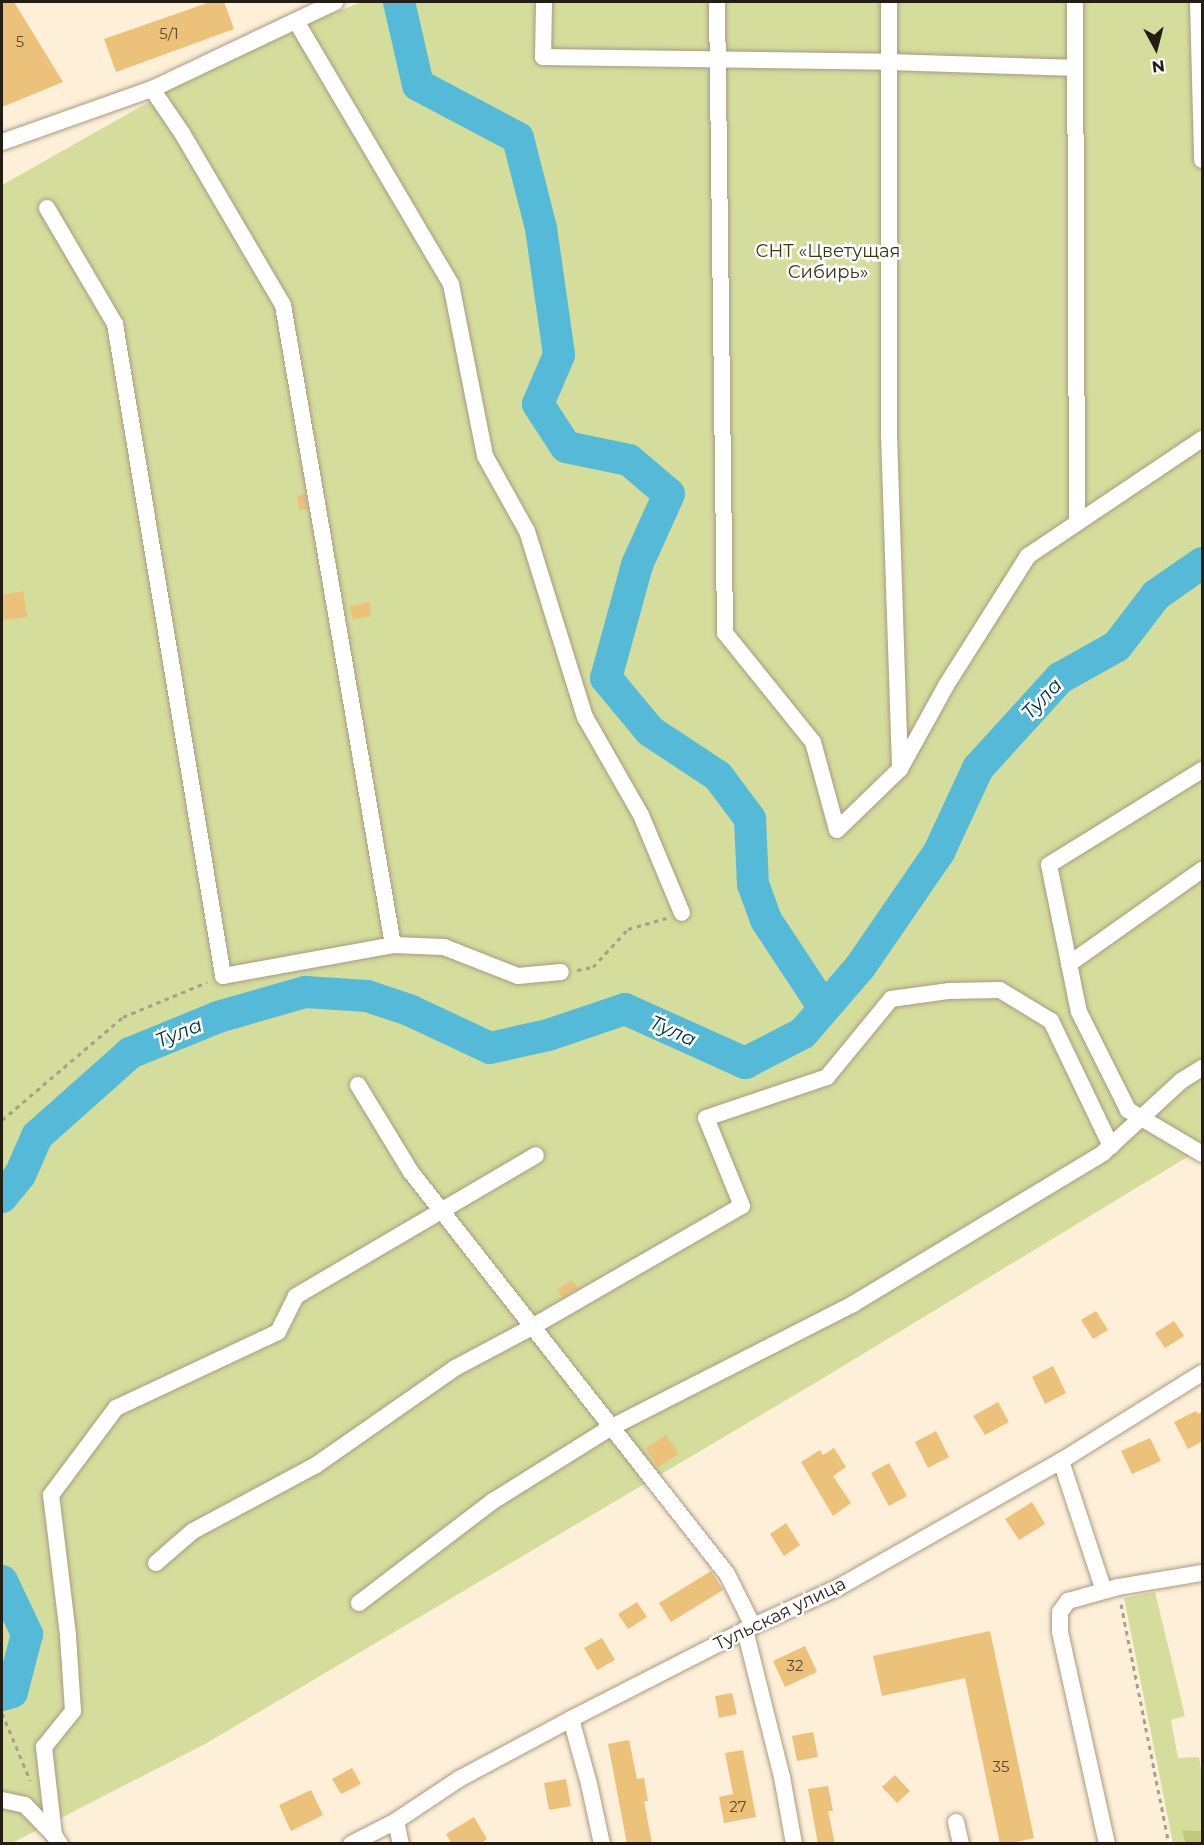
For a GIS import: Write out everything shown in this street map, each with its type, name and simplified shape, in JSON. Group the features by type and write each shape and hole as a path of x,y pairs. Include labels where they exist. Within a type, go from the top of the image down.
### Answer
{"street":[{"path":"2,142 152,88 335,2"},
{"path":"544,2 543,57 888,62 1074,69"},
{"path":"717,2 725,633 813,742 837,830 900,769 947,684 1028,556 1077,521 1203,439"},
{"path":"889,2 890,435 900,769"},
{"path":"1075,2 1077,521"},
{"path":"1198,2 1203,160"},
{"path":"296,21 450,284 486,456 526,531 585,717 641,815 682,913"},
{"path":"152,88 182,134 283,305 393,945"},
{"path":"47,208 115,324 223,976 393,945 444,947 518,976 561,972"},
{"path":"1203,770 1049,865 1079,1011 1128,1110 1203,1154"},
{"path":"1069,964 1203,870"},
{"path":"156,1563 193,1531 316,1465 455,1368 532,1327 742,1206 706,1118 827,1077 891,999 949,991 1000,990 1051,1020 1111,1146"},
{"path":"359,1603 493,1501 610,1428 853,1304 1111,1146 1180,1081 1203,1068"},
{"path":"358,1085 411,1172 727,1574 749,1628 782,1777 794,1844"},
{"path":"57,1839 44,1747 73,1711 68,1635 51,1495 116,1408 278,1332 296,1296 537,1155"},
{"name":"Тульская улица","path":"351,1844 396,1821 459,1779 571,1719 749,1628 839,1587 1060,1461 1203,1373"},
{"path":"1060,1461 1111,1589"},
{"path":"1107,1844 1058,1621 1060,1612 1068,1601 1111,1589 1203,1573"},
{"path":"571,1719 590,1784 602,1844"},
{"path":"2,1800 25,1805 57,1839"},
{"path":"396,1821 401,1844"},
{"path":"956,1822 961,1844"}],"path":[{"path":"561,972 594,967 628,929 682,913"},
{"path":"2,1120 123,1017 156,1001 223,976"},
{"path":"1111,1589 1169,1844"},
{"path":"2,1713 31,1781"}],"green space":[{"name":"СНТ «Цветущая Сибирь»","path":"362,2 1202,2 1202,1148 820,1380 205,1744 10,1844 2,1843 2,185 248,46"},
{"path":"1155,1592 1185,1716 1171,1720 1178,1758 1199,1757 1202,1776 1202,1831 1182,1830 1185,1843 1173,1843 1124,1598"},
{"path":"1182,1830 1202,1831 1202,1843 1185,1843"}],"building":[{"path":"14,2 63,82 2,107 2,3"},
{"path":"210,2 224,2 234,29 116,72 104,39"},
{"path":"305,494 307,509 299,510 297,496"},
{"path":"23,591 27,617 2,620 2,595"},
{"path":"369,602 371,616 353,620 350,606"},
{"path":"572,1280 578,1288 562,1297 557,1290"},
{"path":"1096,1311 1108,1330 1093,1339 1081,1320"},
{"path":"1174,1321 1184,1336 1165,1348 1155,1333"},
{"path":"1053,1366 1066,1393 1045,1404 1032,1377"},
{"path":"998,1402 1009,1422 985,1435 973,1416"},
{"path":"1196,1411 1198,1414 1203,1411 1203,1441 1188,1449 1174,1422"},
{"path":"936,1431 949,1457 928,1468 915,1442"},
{"path":"666,1435 679,1454 658,1467 646,1448"},
{"path":"1150,1438 1161,1461 1132,1474 1121,1451"},
{"path":"834,1448 846,1467 833,1476 851,1503 833,1516 801,1462 820,1450 823,1455"},
{"path":"889,1463 907,1496 889,1506 871,1473"},
{"path":"1032,1502 1045,1524 1019,1540 1005,1519"},
{"path":"786,1523 800,1545 784,1556 770,1534"},
{"path":"711,1571 723,1590 671,1622 659,1603"},
{"path":"637,1602 647,1617 628,1629 618,1614"},
{"path":"990,1631 1034,1838 1007,1844 1000,1844 965,1678 882,1696 873,1656"},
{"path":"602,1638 615,1660 597,1670 584,1648"},
{"path":"805,1646 817,1672 785,1687 773,1661"},
{"path":"732,1693 737,1714 719,1718 715,1696"},
{"path":"813,1732 818,1757 797,1761 792,1736"},
{"path":"629,1740 637,1779 644,1778 648,1801 644,1801 652,1844 627,1844 608,1744"},
{"path":"743,1750 756,1817 724,1823 719,1797 733,1794 725,1753"},
{"path":"352,1768 361,1784 341,1794 332,1779"},
{"path":"895,1775 910,1791 897,1803 882,1787"},
{"path":"566,1779 571,1806 549,1810 544,1783"},
{"path":"828,1786 833,1811 828,1811 835,1844 818,1844 808,1789"},
{"path":"311,1790 323,1815 291,1831 279,1805"},
{"path":"474,1817 487,1839 480,1844 452,1844 446,1834"}],"waterway":[{"path":"399,2 418,85 518,138 541,228 559,355 538,404 566,447 629,460 669,494 637,565 606,678 650,731 718,776 750,819 753,884 766,920 824,1008"},
{"name":"Тула","path":"2,1197 20,1175 37,1136 130,1053 218,1017 305,992 367,996 409,1010 490,1048 548,1035 625,1009 745,1063 803,1033 860,967 939,852 978,768 1060,678 1117,646 1156,595 1202,563"},
{"name":"Тула","path":"2,1581 27,1634 12,1692 2,1695"}]}
